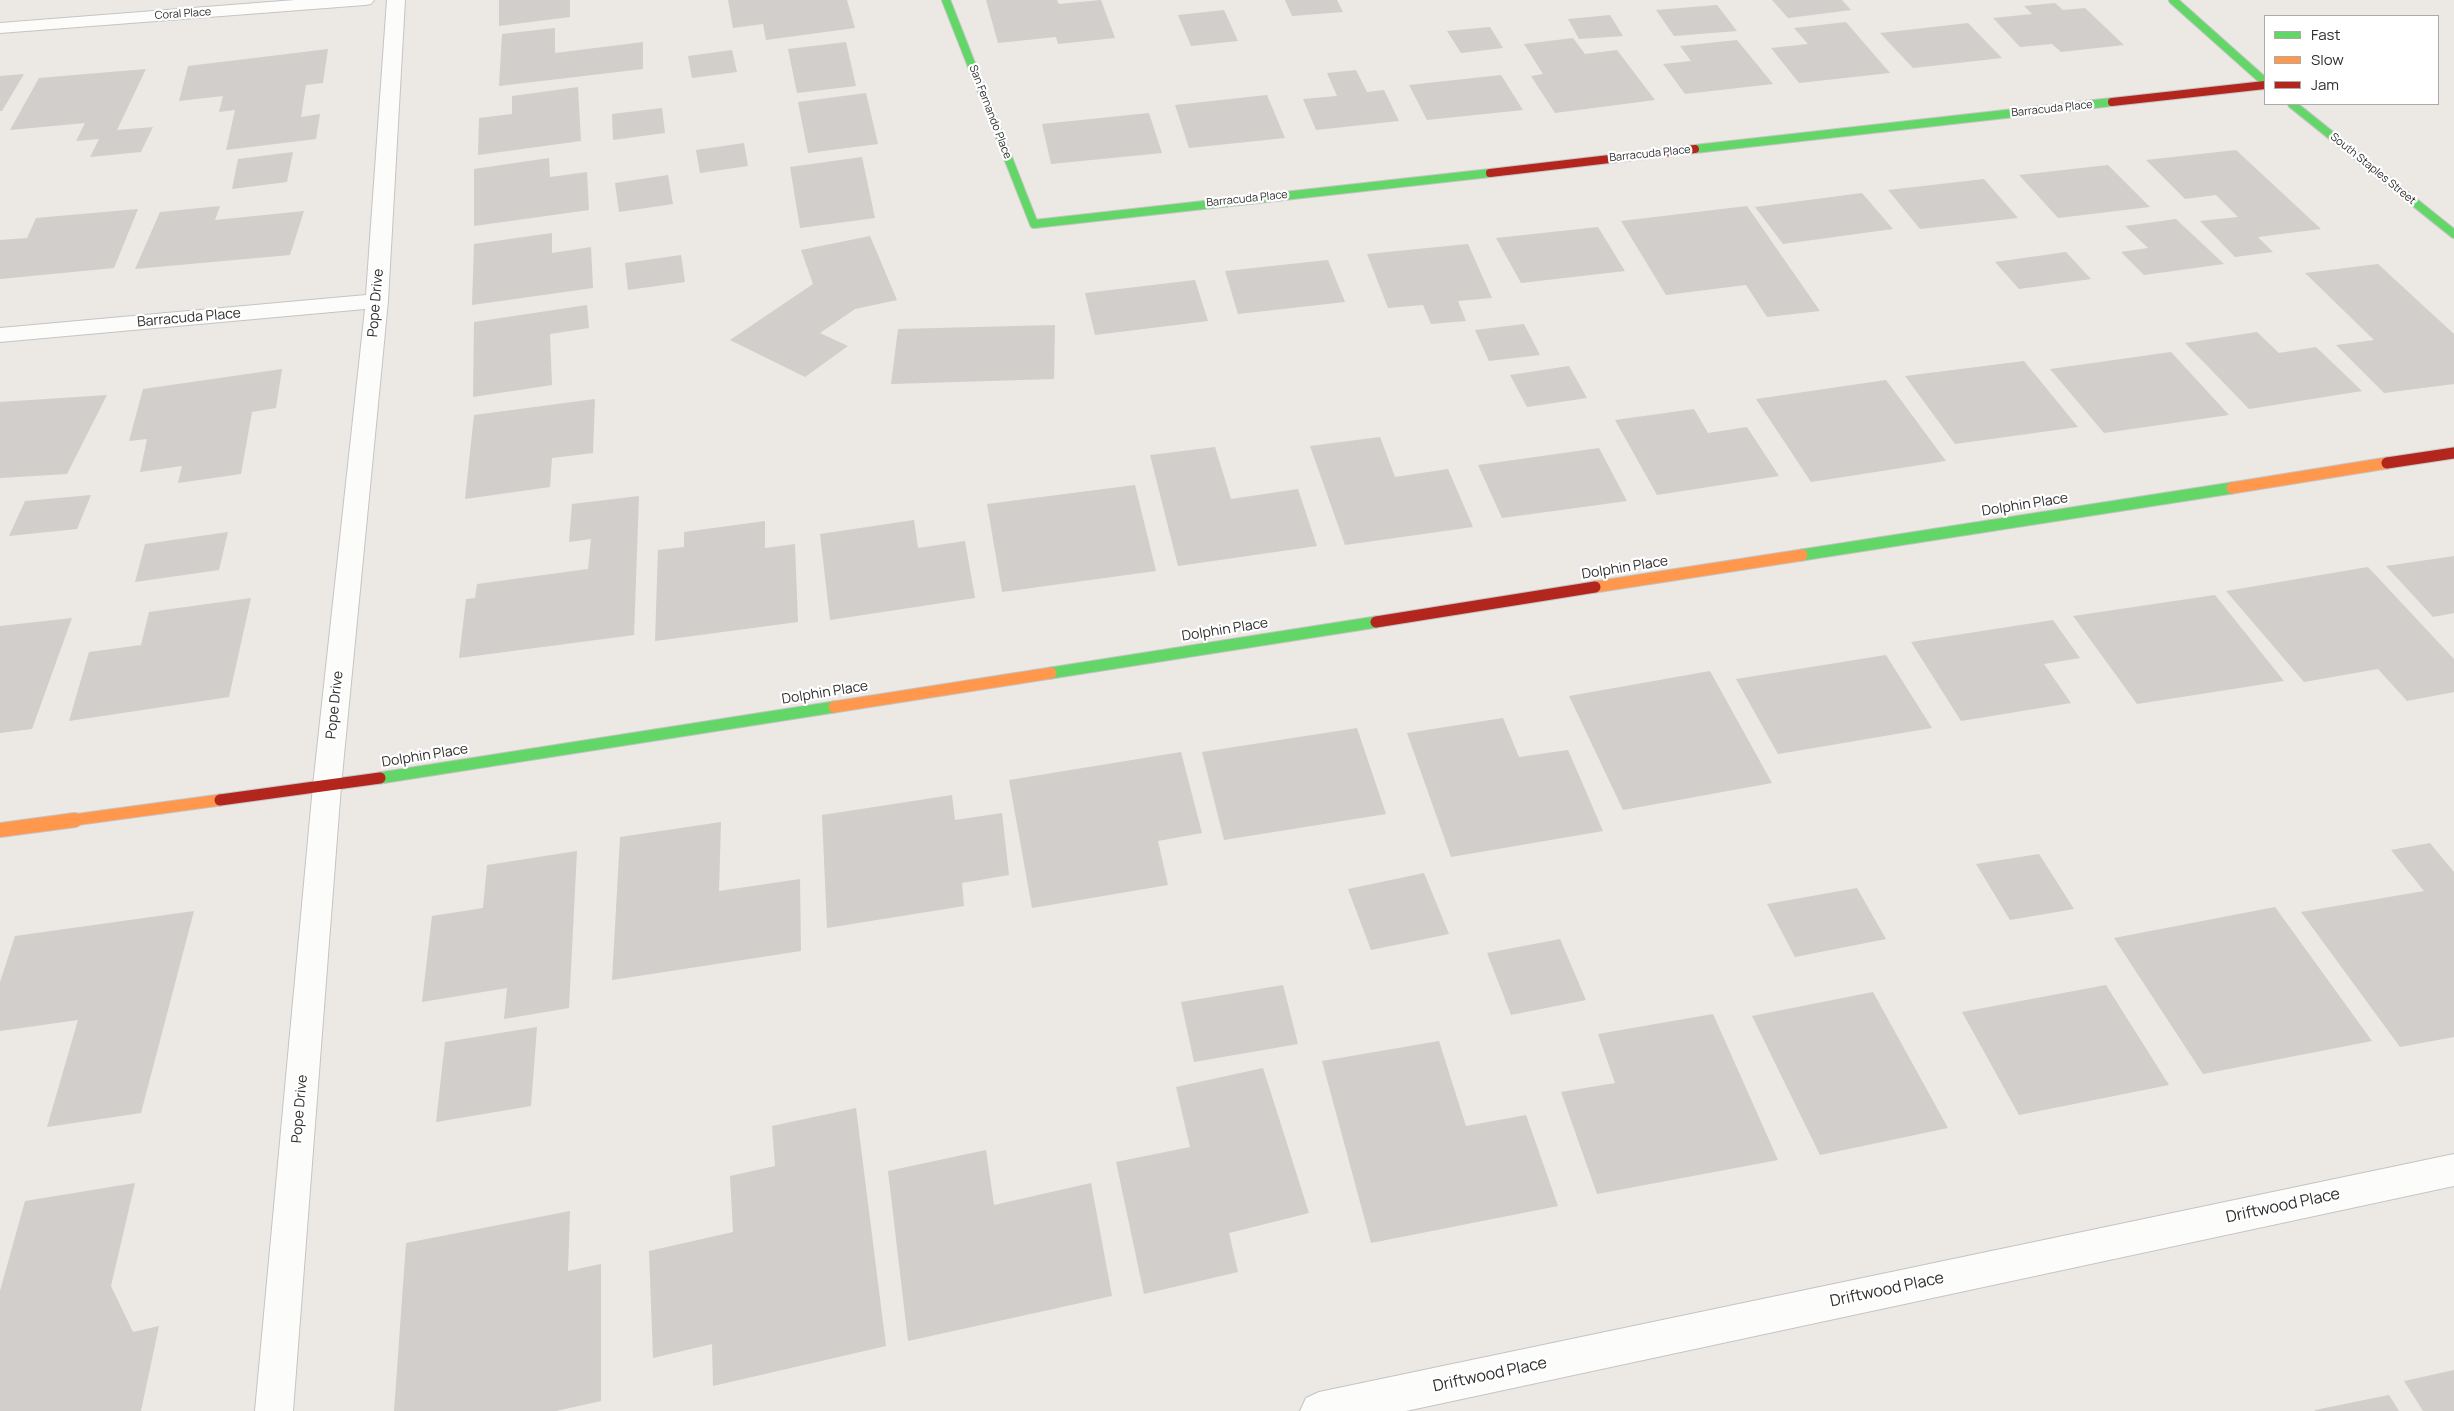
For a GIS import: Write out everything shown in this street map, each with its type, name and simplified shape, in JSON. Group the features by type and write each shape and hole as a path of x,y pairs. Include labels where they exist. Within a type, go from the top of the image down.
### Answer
{"street":[{"name":"Coral Place","path":"0,28 365,0"},
{"name":"Pope Drive","path":"274,1411 327,786 377,301 396,0"},
{"name":"San Fernando Place","path":"946,0 1034,224"},
{"path":"2173,0 2264,82"},
{"name":"Barracuda Place","path":"1034,224 2264,83"},
{"name":"South Staples Street","path":"2293,105 2454,234"},
{"name":"Barracuda Place","path":"0,335 377,301"},
{"name":"Dolphin Place","path":"0,830 327,786 2454,453"},
{"name":"Driftwood Place","path":"1319,1411 2454,1170"}],"building":[{"path":"499,0 570,0 570,17 499,26"},
{"path":"728,0 847,0 855,28 766,40 763,24 733,28"},
{"path":"986,0 1057,0 1059,4 1101,0 1115,38 1058,44 1056,37 998,43"},
{"path":"1285,0 1337,0 1343,12 1292,16"},
{"path":"1772,0 1842,0 1851,10 1788,18"},
{"path":"2055,3 2063,10 2085,8 2124,45 2061,52 2052,44 2020,47 1993,18 2032,14 2024,6"},
{"path":"1717,5 1737,31 1674,36 1656,10"},
{"path":"1224,10 1238,41 1191,46 1178,15"},
{"path":"1610,15 1623,36 1579,39 1568,19"},
{"path":"1846,22 1890,73 1799,83 1771,48 1808,44 1794,28"},
{"path":"1968,23 2002,58 1913,68 1880,33"},
{"path":"1490,27 1503,48 1461,53 1447,31"},
{"path":"555,28 555,53 643,42 643,69 499,86 502,34"},
{"path":"1573,38 1585,54 1617,50 1655,100 1555,113 1531,76 1543,74 1524,44"},
{"path":"1737,40 1773,84 1685,94 1663,64 1691,61 1680,46"},
{"path":"846,42 856,86 797,93 788,49"},
{"path":"328,49 323,83 306,85 301,117 320,114 316,139 226,150 235,110 219,112 223,96 179,101 188,66"},
{"path":"732,50 737,72 692,78 688,56"},
{"path":"146,69 117,130 153,127 141,152 90,157 99,139 76,141 85,123 10,130 39,78"},
{"path":"1356,70 1367,92 1384,90 1399,121 1316,130 1303,99 1337,96 1327,73"},
{"path":"24,74 2,111 0,111 0,76"},
{"path":"1501,75 1523,110 1427,120 1409,85"},
{"path":"578,87 581,141 478,155 479,118 512,114 512,96"},
{"path":"866,93 878,144 808,153 798,102"},
{"path":"1267,95 1285,138 1189,148 1175,105"},
{"path":"662,108 665,133 613,140 612,114"},
{"path":"1149,113 1162,153 1051,164 1042,124"},
{"path":"744,143 748,166 700,173 696,150"},
{"path":"2236,150 2321,229 2258,237 2273,252 2235,257 2200,221 2238,217 2216,195 2185,199 2146,160"},
{"path":"293,152 287,182 232,189 238,159"},
{"path":"862,157 875,218 800,228 790,167"},
{"path":"549,158 550,177 587,172 589,210 474,226 474,169"},
{"path":"2108,165 2150,207 2058,218 2019,175"},
{"path":"668,175 673,204 619,212 615,183"},
{"path":"1984,179 2018,218 1920,229 1888,190"},
{"path":"1862,193 1893,229 1783,244 1755,207"},
{"path":"220,206 215,220 304,211 290,255 135,269 160,212"},
{"path":"1747,206 1820,311 1767,317 1746,285 1666,295 1621,221"},
{"path":"138,209 114,268 0,279 0,240 27,238 36,218"},
{"path":"2176,219 2224,264 2144,275 2121,252 2148,248 2125,226"},
{"path":"1598,227 1625,271 1521,283 1496,238"},
{"path":"552,233 552,253 591,247 593,288 472,305 474,244"},
{"path":"870,236 897,300 855,309 820,333 848,346 805,377 730,340 813,284 801,250"},
{"path":"1468,244 1492,298 1458,301 1466,321 1431,324 1423,305 1388,308 1367,254"},
{"path":"2066,252 2091,279 2019,289 1995,262"},
{"path":"681,255 685,282 628,290 625,263"},
{"path":"1328,260 1345,302 1238,314 1225,271"},
{"path":"2378,264 2454,334 2454,384 2384,393 2336,345 2374,340 2305,273"},
{"path":"1195,280 1208,321 1095,335 1085,293"},
{"path":"587,305 589,328 550,334 552,385 473,397 474,322"},
{"path":"1524,324 1540,355 1489,361 1475,330"},
{"path":"1055,325 1054,379 891,384 898,329"},
{"path":"2257,332 2279,353 2316,347 2362,391 2249,409 2185,343"},
{"path":"2171,352 2229,415 2104,433 2050,369"},
{"path":"2024,361 2078,427 1955,444 1905,376"},
{"path":"1569,366 1587,398 1527,407 1510,375"},
{"path":"282,369 276,408 252,412 241,474 178,483 182,466 140,472 147,439 129,441 143,389"},
{"path":"1886,380 1946,461 1811,482 1756,399"},
{"path":"107,395 67,474 0,478 0,402"},
{"path":"595,399 593,453 552,458 550,487 465,499 474,415"},
{"path":"1694,409 1708,433 1747,427 1779,476 1657,495 1615,420"},
{"path":"1380,437 1395,477 1448,469 1473,527 1345,545 1310,446"},
{"path":"1215,447 1231,499 1298,489 1317,546 1178,566 1150,455"},
{"path":"1599,448 1627,501 1502,518 1478,465"},
{"path":"1135,485 1156,571 1002,592 987,504"},
{"path":"91,495 77,529 9,536 25,501"},
{"path":"639,496 634,635 459,658 466,599 475,598 477,584 588,569 591,539 569,542 572,504"},
{"path":"914,520 918,548 965,541 975,598 830,620 820,534"},
{"path":"765,521 765,548 795,544 798,622 655,641 658,550 684,547 684,532"},
{"path":"228,532 219,570 135,582 145,544"},
{"path":"2454,556 2454,613 2433,617 2386,566"},
{"path":"2368,567 2454,659 2454,692 2407,701 2378,669 2304,682 2226,591"},
{"path":"2215,595 2284,681 2137,704 2073,616"},
{"path":"251,598 229,697 69,721 89,652 141,645 149,612"},
{"path":"72,618 32,729 0,733 0,626"},
{"path":"2053,620 2080,658 2044,664 2071,703 1961,721 1911,642"},
{"path":"1886,655 1932,728 1778,754 1736,679"},
{"path":"1710,671 1772,783 1623,810 1569,696"},
{"path":"1503,718 1519,757 1568,750 1603,831 1451,857 1407,733"},
{"path":"1357,728 1386,814 1224,840 1202,752"},
{"path":"1181,752 1202,833 1158,841 1168,885 1032,908 1009,780"},
{"path":"952,795 955,820 1002,813 1009,875 962,883 964,906 827,928 822,815"},
{"path":"721,822 719,891 800,879 801,951 612,980 620,837"},
{"path":"2430,843 2454,872 2454,1037 2400,1047 2301,912 2424,891 2391,850"},
{"path":"577,851 569,1008 504,1019 507,988 422,1002 432,916 483,908 487,865"},
{"path":"2039,854 2074,909 2010,920 1976,864"},
{"path":"1424,873 1449,934 1371,950 1348,889"},
{"path":"1857,888 1886,939 1795,957 1767,904"},
{"path":"2275,907 2372,1041 2203,1074 2114,938"},
{"path":"194,911 141,1113 47,1127 78,1020 0,1031 0,982 15,936"},
{"path":"1560,939 1586,1000 1511,1015 1487,953"},
{"path":"1283,985 1298,1044 1194,1062 1181,1002"},
{"path":"2106,985 2169,1085 2019,1115 1962,1012"},
{"path":"1873,992 1948,1128 1820,1155 1752,1016"},
{"path":"1713,1014 1778,1160 1597,1194 1561,1092 1615,1083 1598,1034"},
{"path":"537,1027 531,1106 436,1122 445,1042"},
{"path":"1439,1041 1466,1126 1526,1115 1558,1206 1371,1243 1322,1061"},
{"path":"1263,1068 1309,1213 1229,1233 1238,1272 1144,1294 1116,1162 1190,1147 1176,1087"},
{"path":"856,1108 886,1346 713,1386 712,1344 653,1358 649,1251 733,1232 730,1176 775,1166 772,1126"},
{"path":"986,1150 994,1205 1091,1183 1112,1296 908,1341 888,1171"},
{"path":"135,1183 111,1286 133,1332 159,1326 141,1411 0,1411 0,1291 25,1201"},
{"path":"570,1211 568,1271 601,1264 601,1401 556,1411 394,1411 406,1243"},
{"path":"2454,1370 2454,1411 2423,1411 2404,1381"},
{"path":"2389,1395 2399,1411 2315,1411 2315,1410"}],"traffic: fast":[{"path":"946,0 1034,224 1490,173"},
{"path":"2173,0 2264,81"},
{"path":"1695,149 2112,102"},
{"path":"2293,105 2454,234"},
{"path":"1802,555 2232,488"},
{"path":"1051,673 1376,622"},
{"path":"380,778 834,707"}],"traffic: slow":[{"path":"2232,488 2387,463"},
{"path":"1595,587 1802,555"},
{"path":"834,707 1051,673"},
{"path":"0,830 220,800"}],"traffic: jam":[{"path":"2112,102 2264,85"},
{"path":"1490,173 1695,149"},
{"path":"2387,463 2454,453"},
{"path":"1376,622 1595,587"},
{"path":"220,800 380,778"}]}
